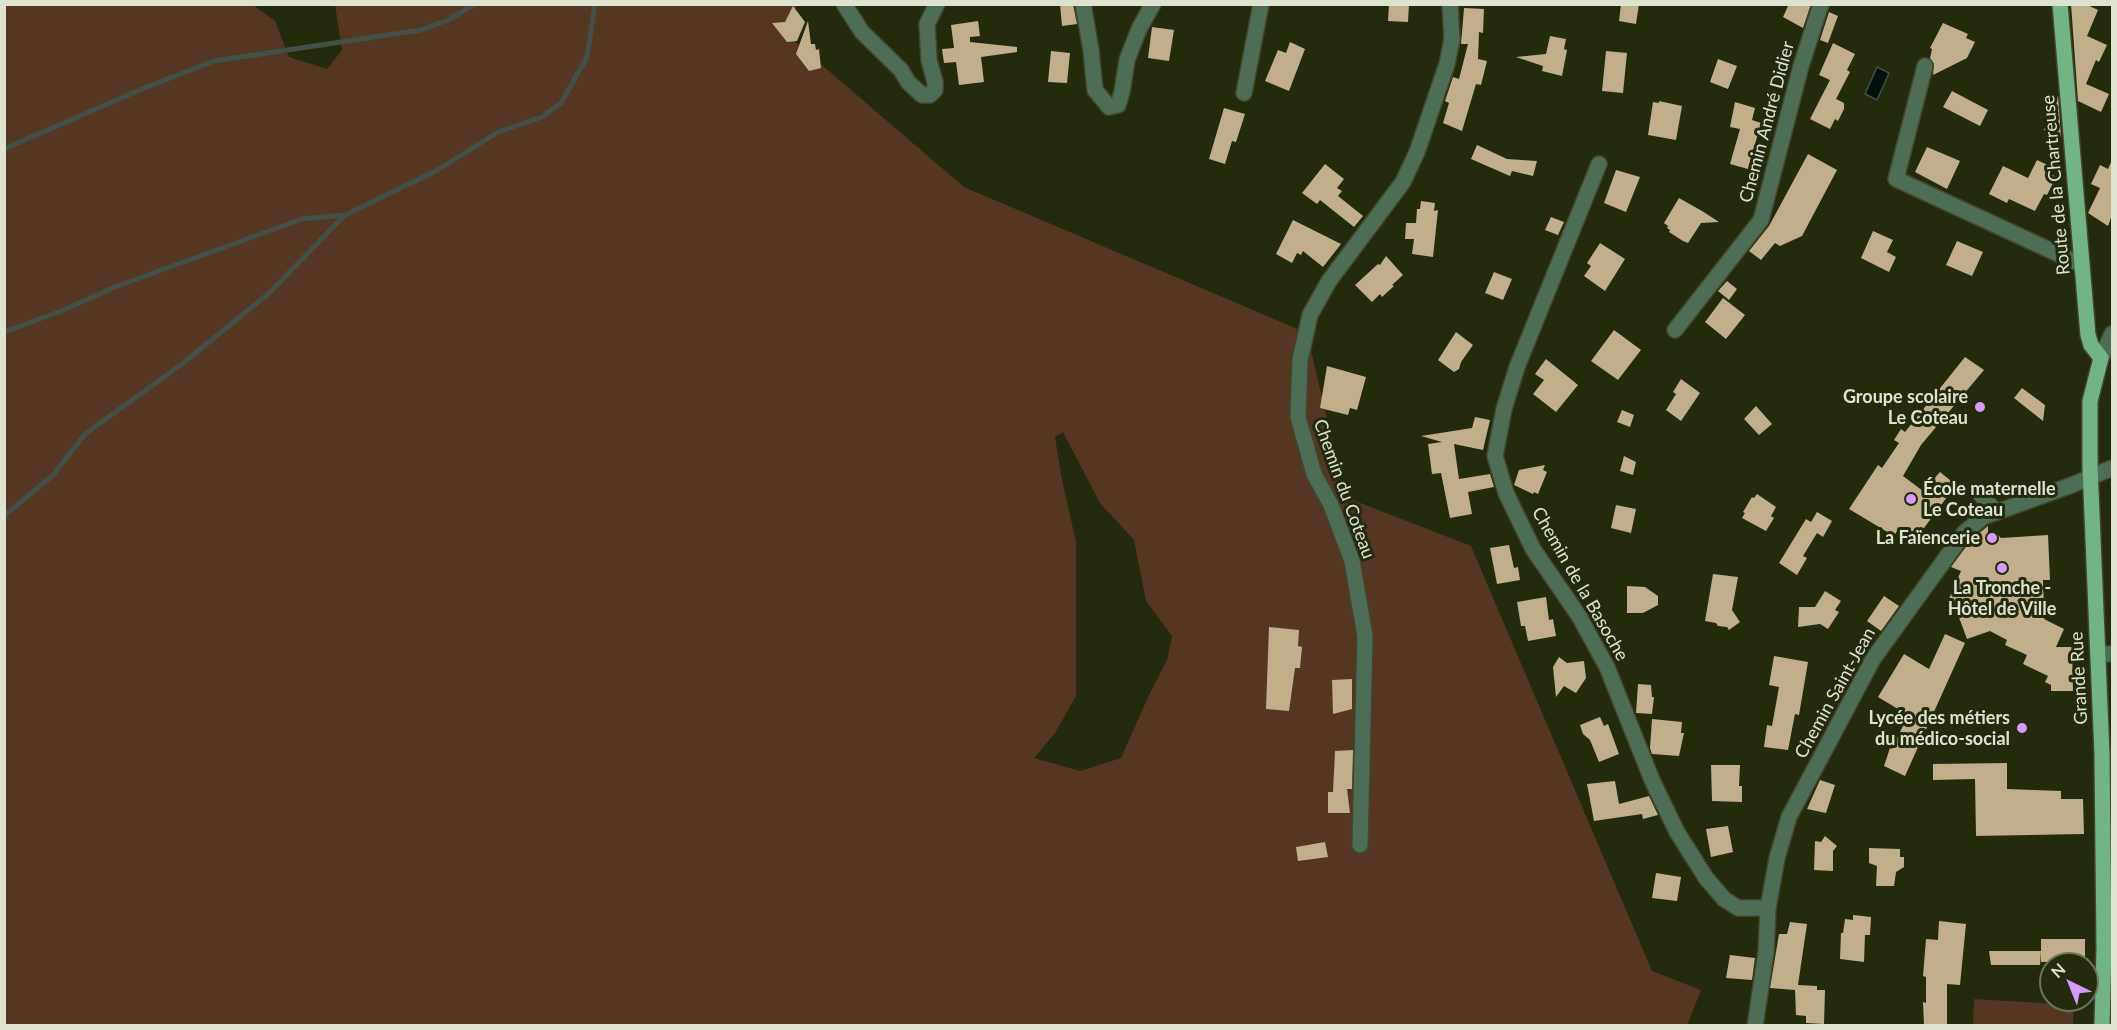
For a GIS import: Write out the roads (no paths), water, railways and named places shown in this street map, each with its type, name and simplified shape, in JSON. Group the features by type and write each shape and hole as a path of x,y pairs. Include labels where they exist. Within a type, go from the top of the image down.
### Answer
{"main road":[{"name":"Route de la Chartreuse","path":"2060,4 2088,335 2091,345 2101,358"},
{"name":"Grande Rue","path":"2101,358 2090,401 2090,478 2105,654 2102,754 2108,949 2102,1026"}],"street":[{"path":"844,4 862,33 901,70 908,82 922,95 930,95 935,90 935,82 929,60 927,24 937,4"},
{"path":"1083,4 1095,90 1109,108 1118,105 1127,60 1139,29 1154,4"},
{"path":"1244,93 1261,4"},
{"name":"Chemin du Coteau","path":"1360,845 1365,636 1352,561 1331,506 1314,474 1298,417 1300,360 1310,315 1329,281 1403,183 1417,152 1447,64 1452,39 1450,4"},
{"name":"Chemin André Didier","path":"1675,330 1761,220 1801,66 1821,4"},
{"path":"1925,66 1896,179 2082,265"},
{"name":"Chemin de la Basoche","path":"1599,164 1517,367 1504,410 1495,456 1506,493 1533,549 1579,616 1606,667 1652,780 1677,832 1706,878 1724,899 1738,908 1768,908"},
{"name":"Grande Rue","path":"2101,358 2112,334"},
{"name":"Chemin Saint-Jean","path":"1755,1026 1766,952 1768,908 1777,858 1789,817 1873,659 1964,533 1983,517 2112,468"},
{"path":"1981,495 1996,512"}],"waterway":[{"path":"4,149 142,89 214,61 421,30 448,20 475,4"},
{"path":"4,516 53,475 85,434 182,364 268,294 345,215 436,171 498,132 542,117 561,103 587,57 595,4"},
{"path":"4,332 64,310 112,288 302,219 345,215"}],"place":[{"name":"Groupe scolaire Le Coteau","path":"1980,407"},
{"name":"École maternelle Le Coteau","path":"1911,499"},
{"name":"La Faïencerie","path":"1992,538"},
{"name":"La Tronche - Hôtel de Ville","path":"2002,568"},
{"name":"Lycée des métiers du médico-social","path":"2022,728"}]}
